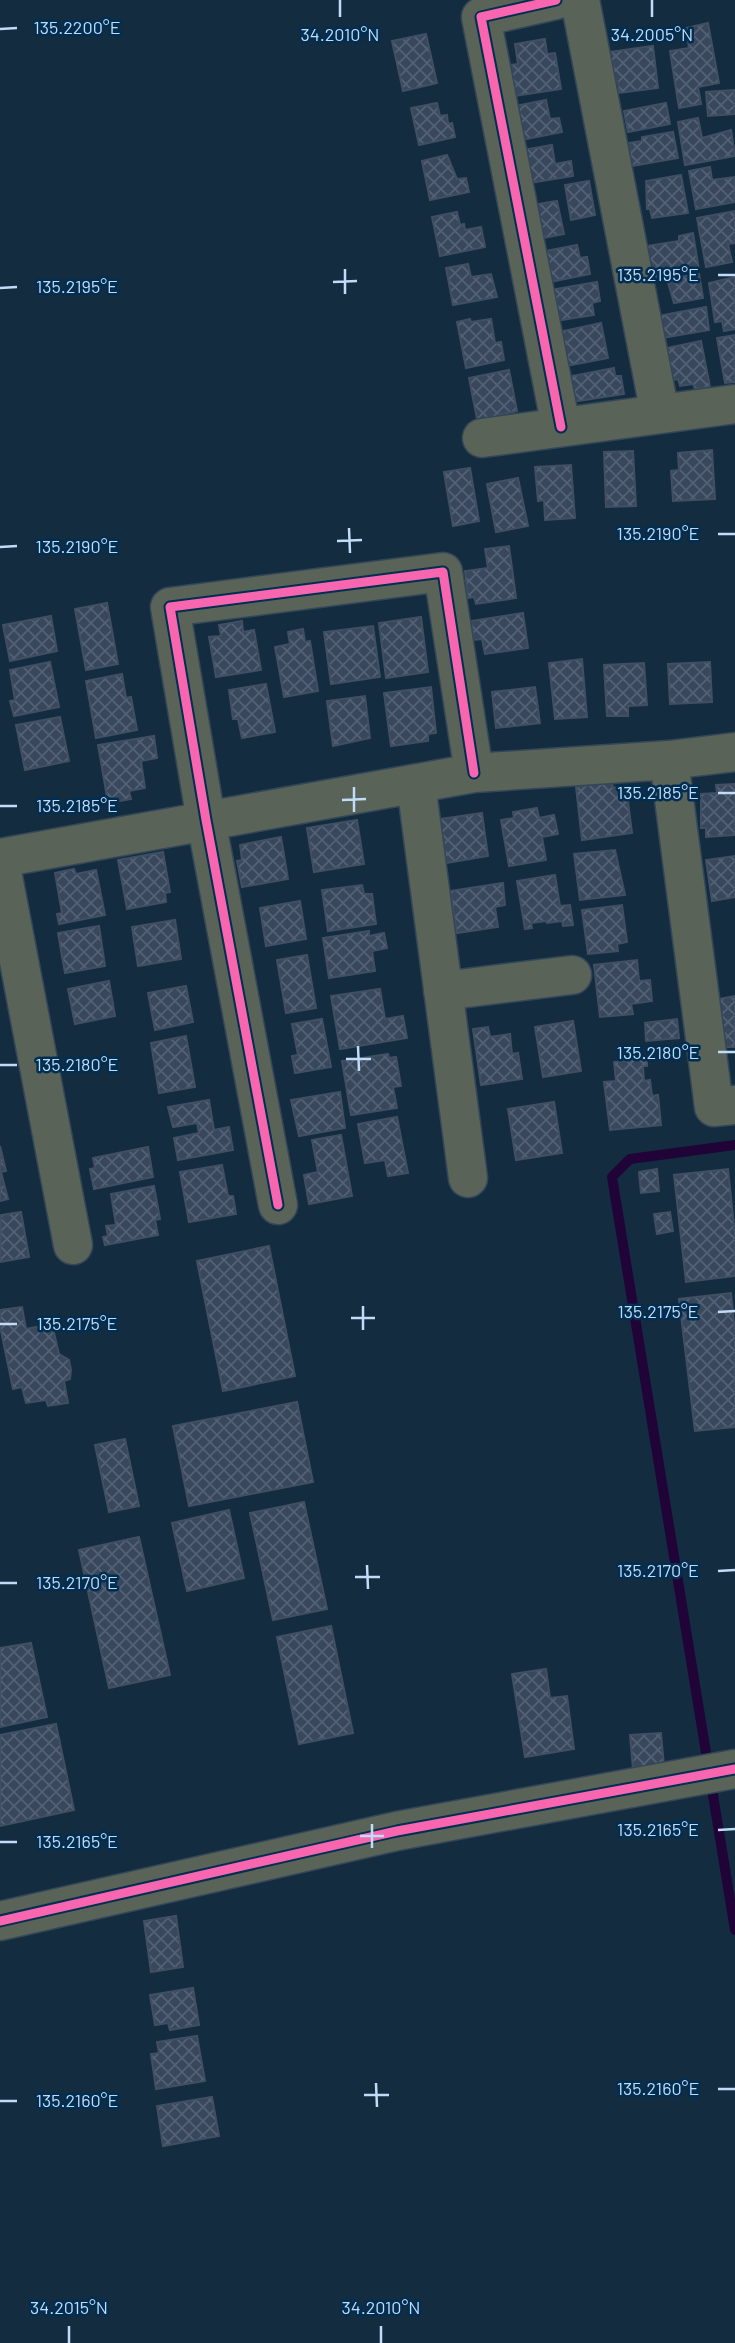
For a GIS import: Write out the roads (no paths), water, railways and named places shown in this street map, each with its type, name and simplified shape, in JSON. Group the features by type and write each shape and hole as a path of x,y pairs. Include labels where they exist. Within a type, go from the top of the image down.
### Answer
{"street":[{"path":"556,0 481,17 561,427"},
{"path":"580,0 660,414"},
{"path":"482,438 735,404"},
{"path":"278,1205 206,820 170,607 443,572 474,773"},
{"path":"73,1245 0,860 206,820 474,773 669,760 735,752"},
{"path":"669,760 713,1107 735,1105"},
{"path":"416,784 468,1178"},
{"path":"443,991 572,975"},
{"path":"0,1921 397,1831 735,1769"}],"waterway":[{"path":"735,1145 630,1159 612,1177 735,1930"}]}
